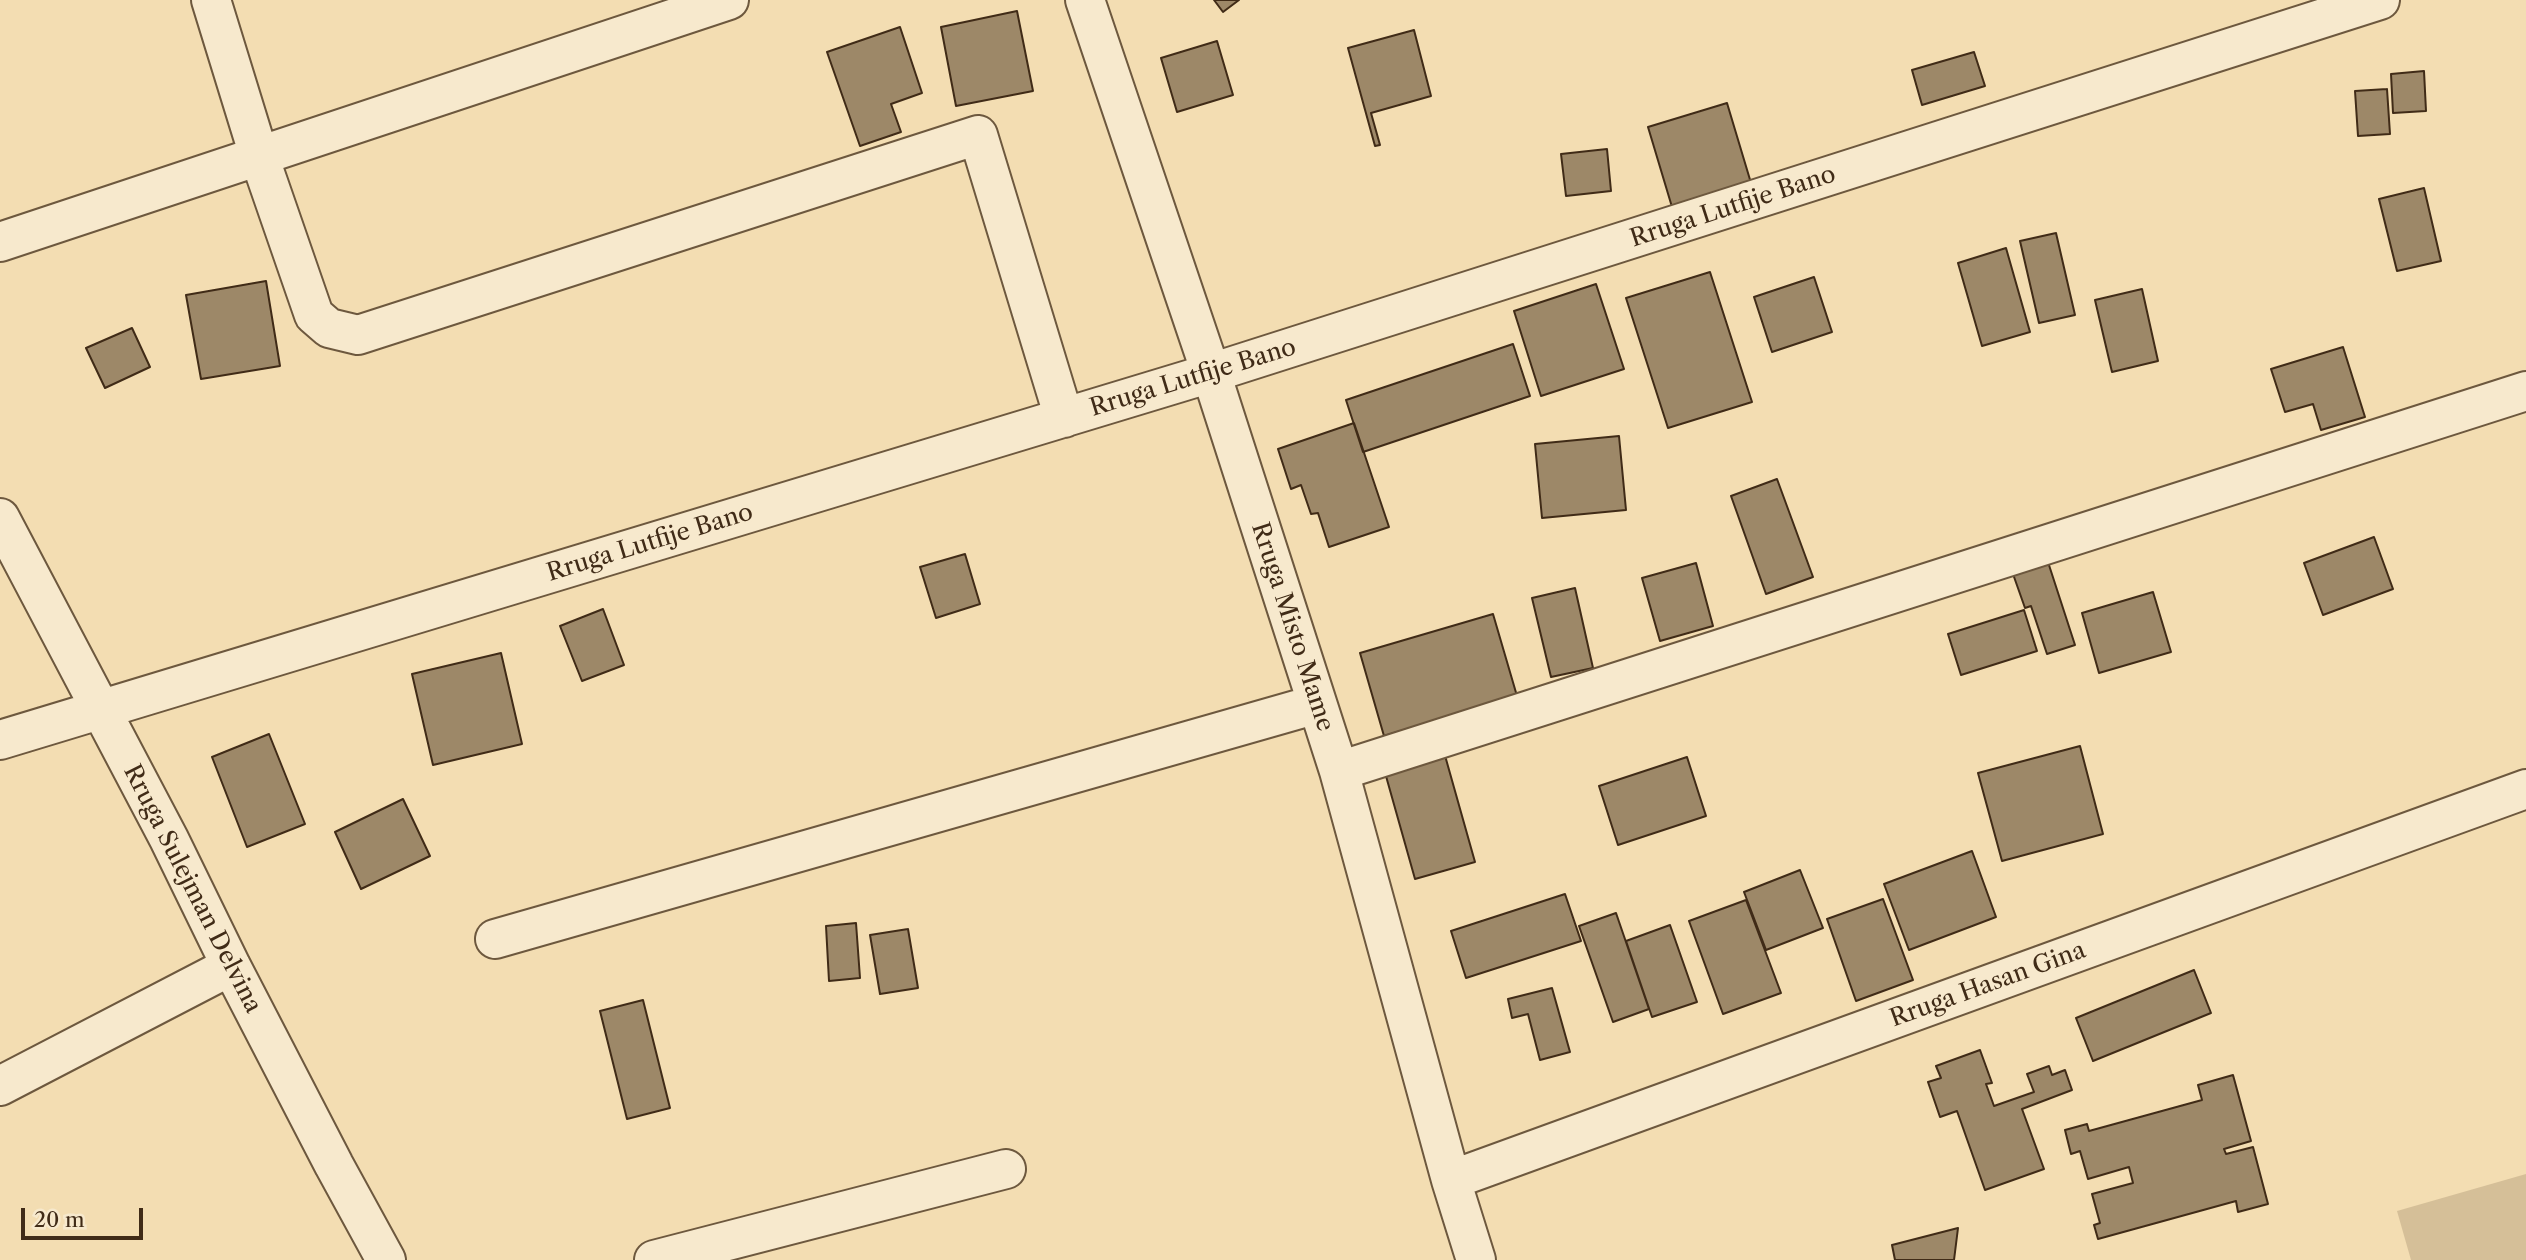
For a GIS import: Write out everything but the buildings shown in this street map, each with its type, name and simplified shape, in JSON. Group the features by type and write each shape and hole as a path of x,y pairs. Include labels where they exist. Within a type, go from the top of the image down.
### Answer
{"street":[{"path":"211,0 259,156 314,314 329,328 358,335 978,135 1063,418"},
{"path":"0,242 729,0"},
{"name":"Rruga Misto Mame","path":"1085,0 1211,373 1339,771 1451,1180 1476,1260"},
{"name":"Rruga Lutfije Bano","path":"0,740 1211,373 2380,0"},
{"path":"1339,771 2526,391"},
{"name":"Rruga Sulejman Delvina","path":"0,518 386,1260"},
{"path":"495,939 1317,704"},
{"name":"Rruga Hasan Gina","path":"1451,1180 2526,789"},
{"path":"0,1086 231,966"},
{"path":"653,1260 1006,1169"}],"shaded area":[{"path":"2526,1174 2526,1260 2411,1260 2397,1211"}]}
